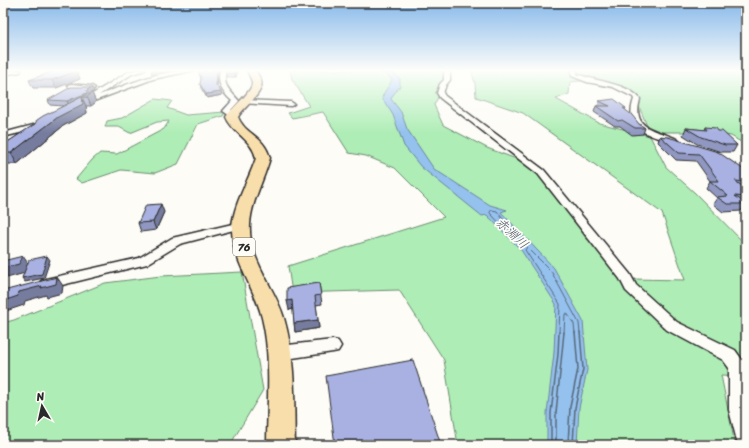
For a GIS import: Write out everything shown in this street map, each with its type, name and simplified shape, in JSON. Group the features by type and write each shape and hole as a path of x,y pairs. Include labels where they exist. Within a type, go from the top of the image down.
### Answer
{"main road":[{"path":"238,108 254,91"},
{"name":"76","path":"238,108 232,117 235,124 257,143 262,151 263,158 243,213 241,225 242,244 264,293 272,317 278,353 281,445"}],"street":[{"path":"76,107 100,91"},
{"path":"87,101 120,91"},
{"path":"225,91 236,101 227,111 238,108 291,104"},
{"path":"440,91 442,97 541,172 620,271 631,288 672,326 729,355 737,366 738,410 746,441"},
{"path":"625,91 635,96 636,99 633,107 634,119 637,125 651,132 684,143"},
{"path":"3,135 48,122"},
{"path":"27,139 36,132 37,126"},
{"path":"34,286 143,261 176,241 241,225"},
{"path":"278,353 333,346"}],"green space":[{"path":"299,91 441,91 434,105 443,125 487,148 519,160 538,173 562,201 585,237 632,279 685,280 662,213 523,113 476,97 476,91 569,91 569,94 556,99 599,123 650,136 666,167 695,193 746,245 746,376 721,375 735,445 572,445 557,296 550,445 458,445 444,360 399,290 292,293 288,266 444,217 395,168 366,156 349,153 323,112 292,118 288,113 309,106"},
{"path":"629,91 746,91 746,145 731,136 707,132 662,132 647,126 634,94"},
{"path":"155,99 172,101 167,108 186,115 225,112 223,116 198,124 178,164 155,173 121,170 82,183 76,179 100,153 117,154 164,129 169,121 157,122 130,133 119,127 105,127 107,121 122,118"},
{"path":"242,272 263,390 230,445 3,445 3,323 14,320 105,283 161,276"}],"water":[{"name":"赤淵川","path":"385,91 396,91 391,99 401,112 407,129 434,169 490,205 507,210 501,212 554,268 583,321 587,370 579,408 577,445 547,445 547,413 554,353 556,304 521,250 487,215 482,216 421,167 404,146 393,115 382,98"}],"building":[{"path":"64,91 87,91 87,93 67,101 48,100"},
{"path":"204,91 221,92 206,94"},
{"path":"92,93 87,97 82,97 83,104 58,117 11,153 3,153 3,145 35,124 37,120 43,116 86,95"},
{"path":"614,99 626,108 623,108 645,128 635,128 622,120 618,121 596,106 610,106 599,101"},
{"path":"705,127 716,128 718,131 722,131 737,145 725,145 701,137 686,128 707,130"},
{"path":"660,136 718,152 746,171 746,182 735,181 746,189 746,197 735,196 746,204 727,204 717,197 728,196 710,181 719,181 699,154 679,153"},
{"path":"161,204 153,222 138,223 146,205"},
{"path":"23,256 19,264 3,268 3,261"},
{"path":"47,256 42,274 22,278 29,260"},
{"path":"57,277 56,284 19,292 18,296 3,301 3,291"},
{"path":"319,283 321,295 315,296 318,320 294,323 292,300 287,301 287,288"},
{"path":"413,360 441,445 335,445 326,376"}]}
